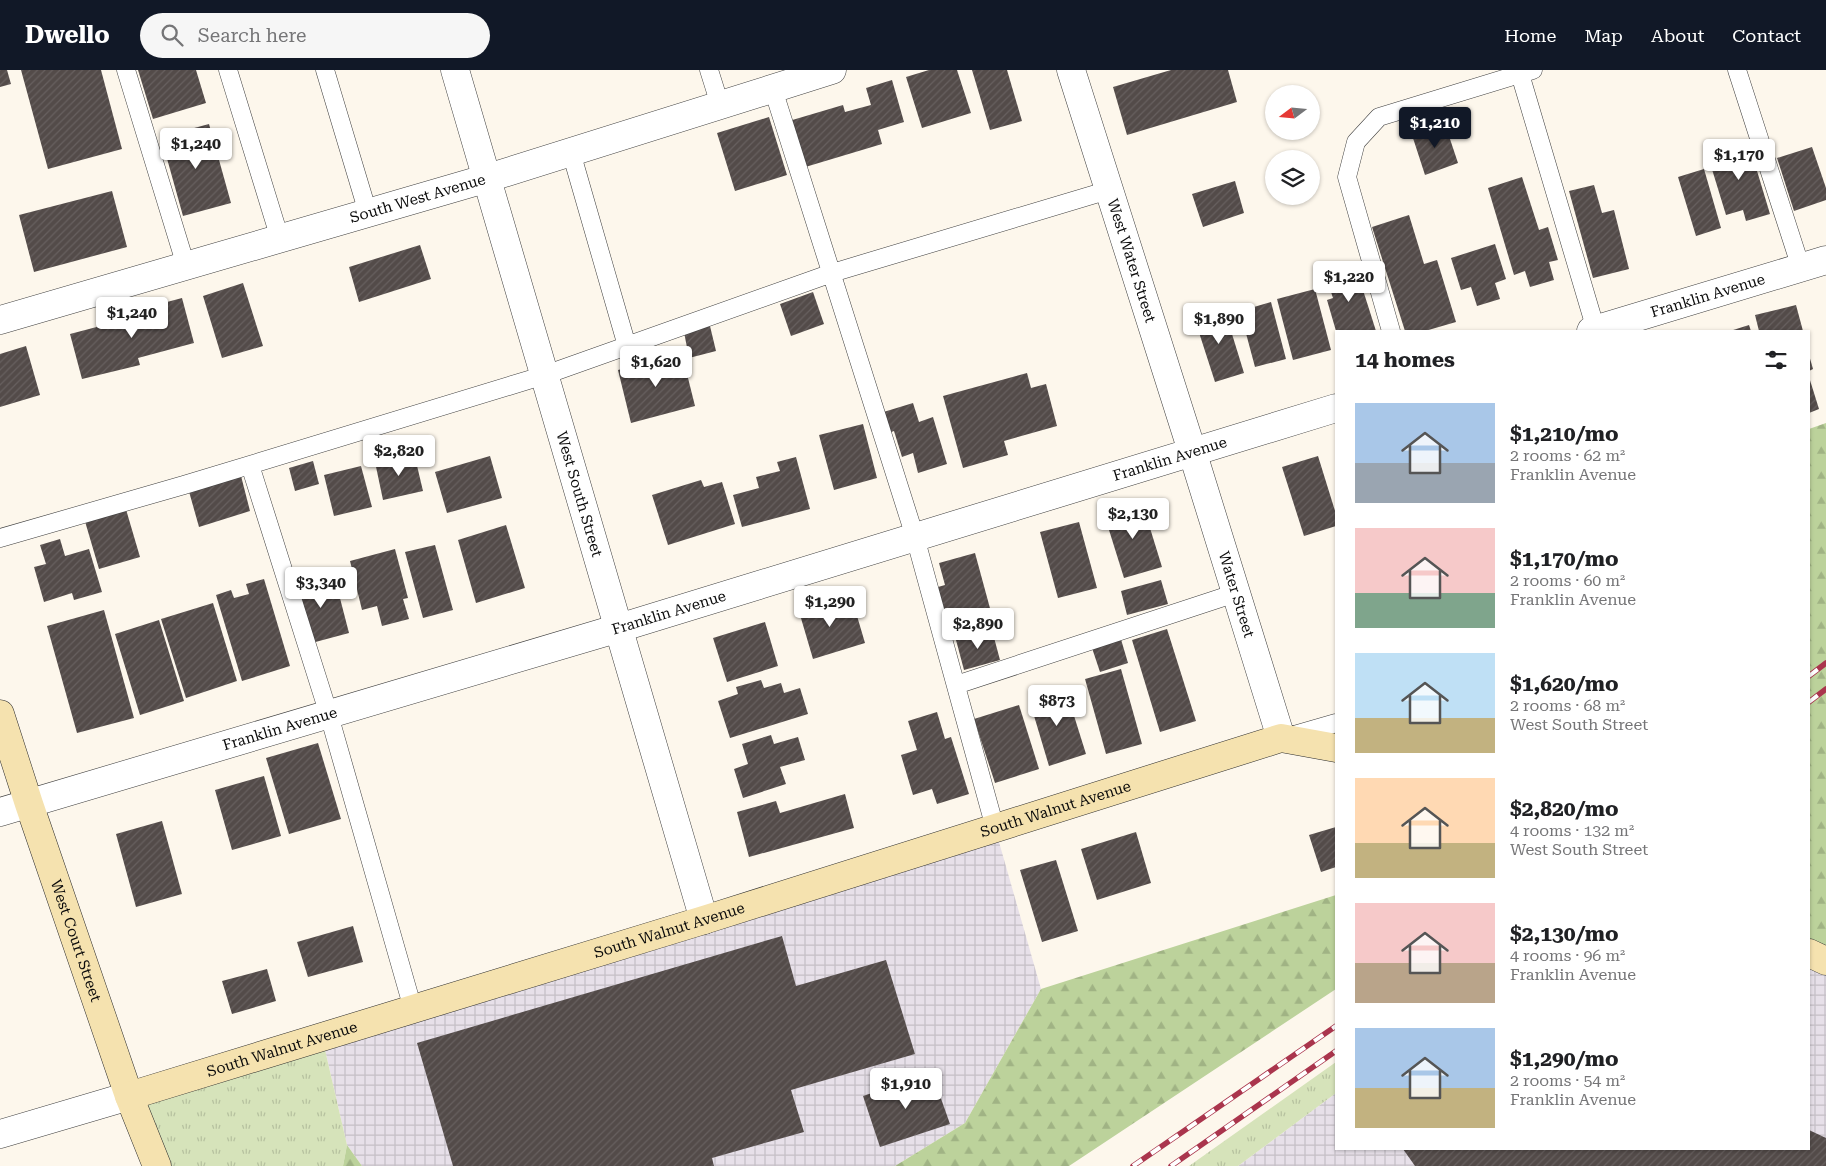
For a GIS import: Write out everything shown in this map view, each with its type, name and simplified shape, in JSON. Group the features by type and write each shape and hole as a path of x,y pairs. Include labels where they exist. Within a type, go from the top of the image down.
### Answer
{"main road":[{"name":"West Court Street","path":"0,714 129,1096 157,1166"},
{"path":"1281,738 1335,748"},
{"name":"South Walnut Avenue","path":"129,1096 704,920 1281,738"},
{"path":"1810,953 1826,961"}],"street":[{"name":"West South Street","path":"455,70 704,920"},
{"name":"South West Avenue","path":"0,320 488,178 832,70"},
{"name":"West Water Street","path":"1071,70 1192,451"},
{"name":"Franklin Avenue","path":"1600,330 1813,264"},
{"name":"Franklin Avenue","path":"0,812 619,628 1335,408"},
{"name":"Water Street","path":"1192,451 1281,738"},
{"name":"South Walnut Avenue","path":"0,1134 129,1096"}],"lane":[{"path":"126,70 186,266"},
{"path":"228,70 280,239"},
{"path":"325,70 368,213"},
{"path":"709,70 720,105"},
{"path":"1737,70 1813,264"},
{"path":"1391,330 1347,177 1356,142 1379,117 1526,72 1600,330"},
{"path":"773,88 915,537 995,828"},
{"path":"571,152 627,346"},
{"path":"0,538 250,465 545,375 832,273 1110,190"},
{"path":"250,465 329,715 413,1009"},
{"path":"956,685 1236,593"},
{"name":"South Walnut Avenue","path":"1281,738 1335,723"}],"shaded area":[{"path":"995,828 1041,989 965,1123 895,1166 362,1166 347,1145 322,1037"},
{"path":"1810,953 1826,961 1826,1166 1238,1166 1335,1094 1335,1150 1810,1150"}],"green space":[{"path":"1826,423 1826,961 1810,953 1810,429"},
{"path":"1335,895 1335,990 1069,1166 895,1166 965,1123 1041,989"},
{"path":"322,1037 347,1145 343,1166 157,1166 129,1096"},
{"path":"1335,1063 1335,1094 1238,1166 1189,1166"},
{"path":"347,1145 362,1166 343,1166"}],"building":[{"path":"0,70 7,70 11,84 0,87"},
{"path":"21,70 101,70 122,149 48,169"},
{"path":"138,70 196,70 206,103 153,119"},
{"path":"929,70 957,70 971,113 922,128 906,77"},
{"path":"972,70 1007,70 1022,121 990,130"},
{"path":"1171,70 1228,70 1237,102 1127,135 1113,87"},
{"path":"892,80 904,122 878,130 882,144 802,168 789,121 843,105 845,112 871,105 866,88"},
{"path":"769,117 787,175 735,191 717,133"},
{"path":"209,124 231,203 183,216 161,137"},
{"path":"1445,124 1458,163 1425,175 1412,135"},
{"path":"1748,141 1770,214 1746,221 1743,210 1726,215 1707,153"},
{"path":"1812,147 1826,188 1826,200 1794,211 1777,158"},
{"path":"1704,169 1721,228 1696,236 1678,177"},
{"path":"1522,177 1539,230 1548,227 1558,260 1549,262 1554,280 1530,287 1525,271 1514,275 1488,188"},
{"path":"1235,181 1244,213 1203,227 1192,194"},
{"path":"1594,185 1602,213 1614,210 1629,269 1593,278 1569,191"},
{"path":"112,191 127,247 34,272 19,215"},
{"path":"1409,215 1424,264 1437,260 1456,322 1428,330 1405,330 1372,227"},
{"path":"1495,244 1506,279 1495,283 1500,299 1477,306 1471,287 1461,290 1451,258"},
{"path":"420,245 431,279 359,302 349,267"},
{"path":"1356,268 1376,330 1336,330 1327,300 1333,298 1326,277"},
{"path":"243,283 263,346 222,358 203,296"},
{"path":"1315,289 1331,350 1293,360 1277,299"},
{"path":"813,292 824,324 791,336 780,304"},
{"path":"182,298 194,343 138,358 140,365 82,379 70,334 127,319 126,313"},
{"path":"1271,302 1286,359 1255,367 1240,311"},
{"path":"1796,305 1803,330 1759,330 1755,315"},
{"path":"1224,308 1244,373 1215,382 1194,317"},
{"path":"1749,325 1751,330 1733,330"},
{"path":"710,326 716,351 689,358 684,332"},
{"path":"26,346 40,395 0,407 0,354"},
{"path":"682,354 695,406 631,423 618,370"},
{"path":"1810,358 1813,369 1810,370"},
{"path":"1027,373 1031,388 1046,384 1057,426 1004,441 1008,455 963,468 943,396"},
{"path":"1810,380 1819,409 1810,413"},
{"path":"913,403 919,422 933,417 947,464 918,473 913,453 902,457 894,431 883,435 877,414"},
{"path":"863,424 877,478 834,490 819,435"},
{"path":"414,453 423,491 383,500 375,462"},
{"path":"490,456 502,498 447,513 435,472"},
{"path":"1318,456 1335,511 1335,526 1304,536 1282,467"},
{"path":"796,457 810,509 742,527 733,495 759,488 756,477 780,471 777,462"},
{"path":"313,461 319,484 295,491 289,468"},
{"path":"361,466 372,507 334,516 324,475"},
{"path":"240,472 250,511 199,527 188,488"},
{"path":"701,480 704,487 722,482 735,524 668,545 652,495"},
{"path":"1142,502 1162,567 1124,578 1104,514"},
{"path":"125,506 140,557 99,569 84,518"},
{"path":"1079,522 1097,588 1058,598 1040,532"},
{"path":"506,525 525,588 476,603 458,540"},
{"path":"60,539 65,556 89,549 102,592 74,600 72,593 44,602 34,567 46,564 40,545"},
{"path":"435,545 453,610 423,618 405,552"},
{"path":"395,549 408,598 403,599 409,619 382,626 377,606 362,610 350,561"},
{"path":"975,553 994,623 951,634 938,587 945,585 939,563"},
{"path":"334,575 349,633 308,644 292,586"},
{"path":"264,579 290,666 242,681 216,595 231,590 234,598 249,594 246,584"},
{"path":"1161,580 1168,604 1127,615 1121,591"},
{"path":"835,596 840,613 855,609 865,643 813,659 798,608"},
{"path":"213,603 237,681 186,698 161,619"},
{"path":"104,610 134,718 77,733 47,626"},
{"path":"159,620 184,701 140,715 115,634"},
{"path":"765,622 778,666 727,682 713,638"},
{"path":"1167,629 1196,721 1160,732 1132,640"},
{"path":"992,630 1000,660 964,670 956,640"},
{"path":"1120,636 1128,663 1100,672 1091,645"},
{"path":"1121,669 1142,744 1106,754 1085,679"},
{"path":"761,680 764,688 781,683 784,693 800,688 808,714 730,738 718,701 738,694 736,687"},
{"path":"1065,687 1086,754 1049,766 1029,699"},
{"path":"1019,705 1039,769 995,783 974,719"},
{"path":"937,712 945,739 951,737 969,794 937,804 932,789 913,795 901,755 917,750 908,721"},
{"path":"771,735 774,744 798,737 805,760 780,767 786,784 743,798 734,769 748,764 742,744"},
{"path":"318,743 341,819 289,834 266,758"},
{"path":"264,776 281,836 232,850 215,790"},
{"path":"845,794 854,828 749,857 737,812 776,801 780,813"},
{"path":"162,821 182,894 136,907 116,834"},
{"path":"1335,827 1335,867 1321,872 1309,835"},
{"path":"1136,832 1151,883 1097,900 1081,849"},
{"path":"1056,860 1078,931 1042,942 1020,870"},
{"path":"353,926 363,962 308,977 297,942"},
{"path":"782,936 796,986 886,960 915,1054 791,1090 804,1132 712,1158 714,1166 453,1166 417,1043"},
{"path":"267,969 276,1001 232,1014 222,981"},
{"path":"932,1073 950,1124 880,1147 863,1096"},
{"path":"1810,1130 1826,1138 1826,1166 1415,1166 1404,1150 1810,1150"}],"railway":[{"path":"1810,675 1826,663"},
{"path":"1810,701 1826,689"},
{"path":"1133,1166 1335,1027"},
{"path":"1171,1166 1335,1052"}]}
